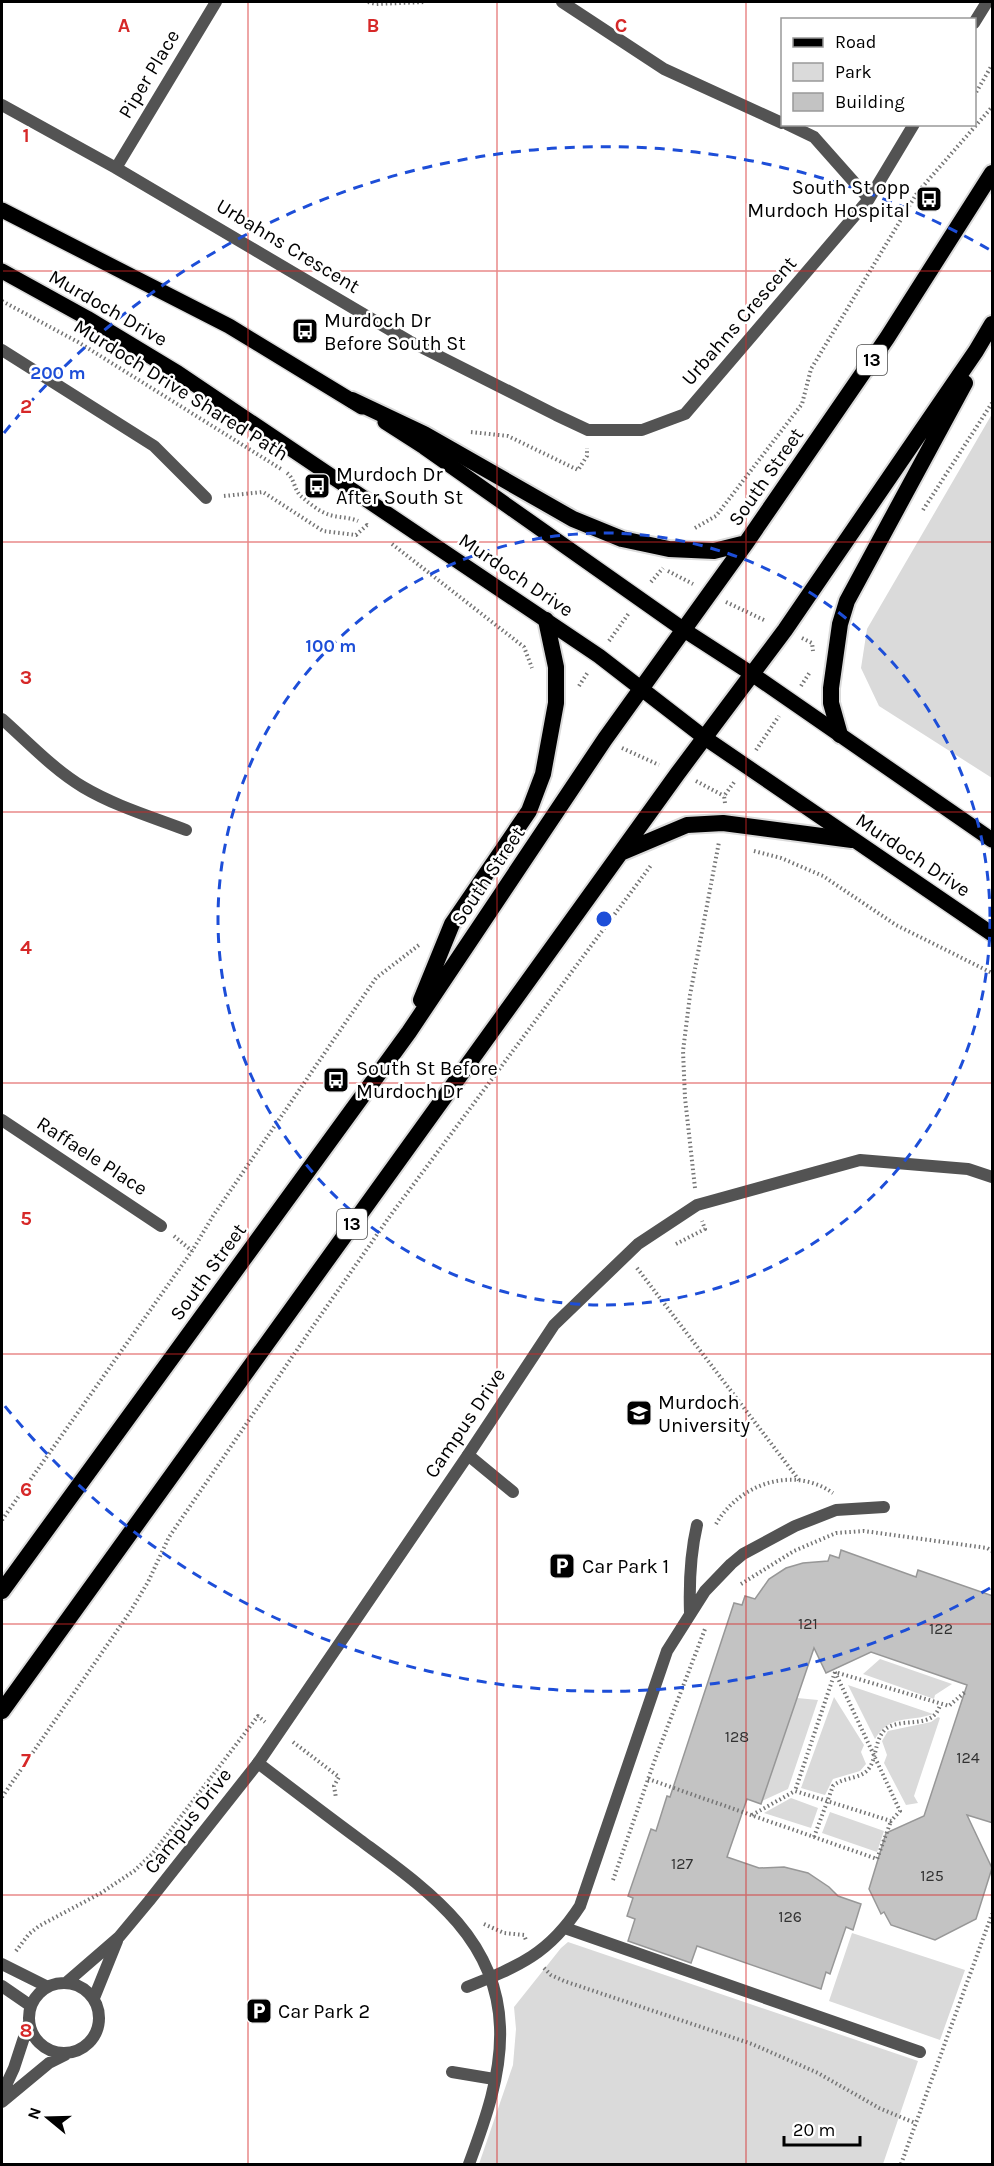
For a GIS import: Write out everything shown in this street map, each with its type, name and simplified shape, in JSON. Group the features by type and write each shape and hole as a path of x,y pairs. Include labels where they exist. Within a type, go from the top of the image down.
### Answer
{"highway":[{"name":"South Street","path":"2,1591 408,1032 605,739 746,543 887,338 993,173"},
{"name":"13","path":"2,1712 621,852 785,630 993,324"},
{"path":"840,735 831,703 827,662 848,602 993,332"},
{"path":"352,400 424,434 573,519 622,539 669,549 714,551 746,543"},
{"path":"408,1032 452,924 530,811 543,774 556,703 556,667 546,620"},
{"path":"621,852 687,825 723,823 852,840"}],"main road":[{"name":"Murdoch Drive","path":"2,210 219,321 352,400 424,447 684,630 752,674 993,840"},
{"name":"Murdoch Drive","path":"2,272 87,318 178,373 546,620 642,688 705,738 993,934"}],"street":[{"name":"Piper Place","path":"116,168 216,2"},
{"path":"562,2 664,69 781,122"},
{"path":"976,21 987,2"},
{"name":"Urbahns Crescent","path":"2,105 116,168 409,341 588,430 642,430 685,414 869,199 913,126"},
{"path":"791,126 814,137 869,199"},
{"path":"2,350 154,446 206,498"},
{"path":"2,719 51,763 83,787 186,830"},
{"name":"Raffaele Place","path":"2,1120 161,1226"},
{"name":"Campus Drive","path":"48,1987 67,1982 119,1937 149,1901 258,1763 554,1325 638,1244 697,1205 860,1160 968,1169 992,1178"},
{"path":"468,1455 513,1492"},
{"path":"467,1987 534,1956 565,1928 580,1906 667,1651 705,1592 731,1564 759,1545 795,1526 836,1510 884,1507"},
{"path":"690,1613 689,1573 691,1549 697,1525"},
{"path":"258,1763 418,1883 450,1914 472,1940 491,1977 500,2025 499,2057 483,2125 469,2164"},
{"path":"565,1928 920,2052"},
{"name":"Campus Drive","path":"94,1998 119,1937"},
{"path":"2,2094 14,2068 29,2022 31,2006 38,1995 48,1987 3,1964"},
{"path":"2,2102 48,2063 83,2049 93,2039 99,2026 100,2012 94,1998 77,1984 67,1982"},
{"path":"2,1986 31,2006"},
{"path":"29,2022 33,2036 43,2047 55,2053 69,2054"},
{"path":"452,2072 494,2079"}],"path":[{"path":"368,2 376,4 425,2"},
{"path":"976,94 993,65"},
{"path":"673,1246 705,1229 697,1205 682,1051 690,994 726,810 724,796 791,701 827,662 814,654 812,643 663,568 675,532 695,528 717,516 802,404 811,369 917,193 993,107"},
{"name":"Murdoch Drive Shared Path","path":"2,301 78,342 290,476 298,495 319,510 331,515 350,517 376,532"},
{"path":"917,518 993,403"},
{"path":"471,432 508,436 578,470 587,456 588,430"},
{"path":"206,498 262,492 322,531 356,535 367,525"},
{"path":"385,539 524,647 535,674"},
{"path":"713,841 729,844"},
{"path":"750,850 782,858 823,876 896,926 993,973"},
{"path":"2,1797 130,1612 148,1582 169,1537 186,1511 330,1303 472,1105 657,860"},
{"path":"2,1520 192,1251 213,1216 376,978 421,944"},
{"path":"646,1262 637,1268 799,1480"},
{"path":"734,1590 748,1578 794,1551 836,1533 864,1531 987,1548 993,1551"},
{"path":"614,1880 648,1779 709,1622"},
{"path":"648,1779 877,1859 891,1821 900,1811 835,1672"},
{"path":"752,1816 795,1791 835,1672"},
{"path":"835,1672 950,1706 966,1691"},
{"path":"814,1837 833,1786 837,1782 864,1773 871,1765 877,1744 885,1730 894,1725 930,1719 940,1704"},
{"path":"3,1964 39,1926 100,1893 134,1871 153,1853 258,1716 339,1777 334,1786 335,1796 342,1805"},
{"path":"795,1791 891,1821"},
{"path":"901,2164 993,1914"},
{"path":"482,1922 504,1933 524,1935 534,1956 551,1975 752,2044 818,2073 879,2108 915,2123"}],"green space":[{"path":"992,414 992,778 879,706 861,668 867,629"},
{"path":"880,1659 952,1684 935,1695 934,1699 863,1674"},
{"path":"848,1685 933,1714 887,1725 875,1739"},
{"path":"834,1697 864,1745 861,1752 866,1764 860,1771 833,1779 825,1795 801,1788"},
{"path":"797,1698 818,1700 788,1789 762,1801"},
{"path":"940,1718 914,1796 918,1803 906,1805 884,1763 887,1755 882,1741 888,1731 931,1722"},
{"path":"791,1798 818,1808 811,1828 764,1813"},
{"path":"830,1812 884,1831 877,1852 822,1833"},
{"path":"852,1933 965,1970 940,2040 829,2001"},
{"path":"568,1942 918,2061 883,2164 479,2164 513,2065 516,2029 514,2007"}],"building":[{"path":"841,1550 916,1577 918,1570 993,1596 993,1823 967,1815 992,1868 976,1919 935,1940 891,1925 884,1912 881,1914 869,1889 886,1833 924,1816 967,1685 871,1652 826,1673 814,1648 761,1804 747,1799 727,1857 759,1868 784,1867 808,1873 838,1896 861,1904 853,1930 846,1927 830,1974 826,1972 821,1989 697,1946 691,1963 628,1941 635,1919 627,1916 633,1898 628,1896 651,1829 656,1831 667,1796 670,1797 734,1603 742,1605 745,1596 755,1599 769,1579 786,1568 803,1563 828,1561 830,1555 839,1558"}],"place":[{"name":"South St opp Murdoch Hospital","path":"929,199"},
{"name":"Murdoch Dr Before South St","path":"305,331"},
{"name":"Murdoch Dr After South St","path":"317,486"},
{"name":"South St Before Murdoch Dr","path":"336,1080"},
{"name":"Murdoch University","path":"639,1413"},
{"name":"Car Park 1","path":"562,1566"},
{"name":"Car Park 2","path":"259,2011"}]}
